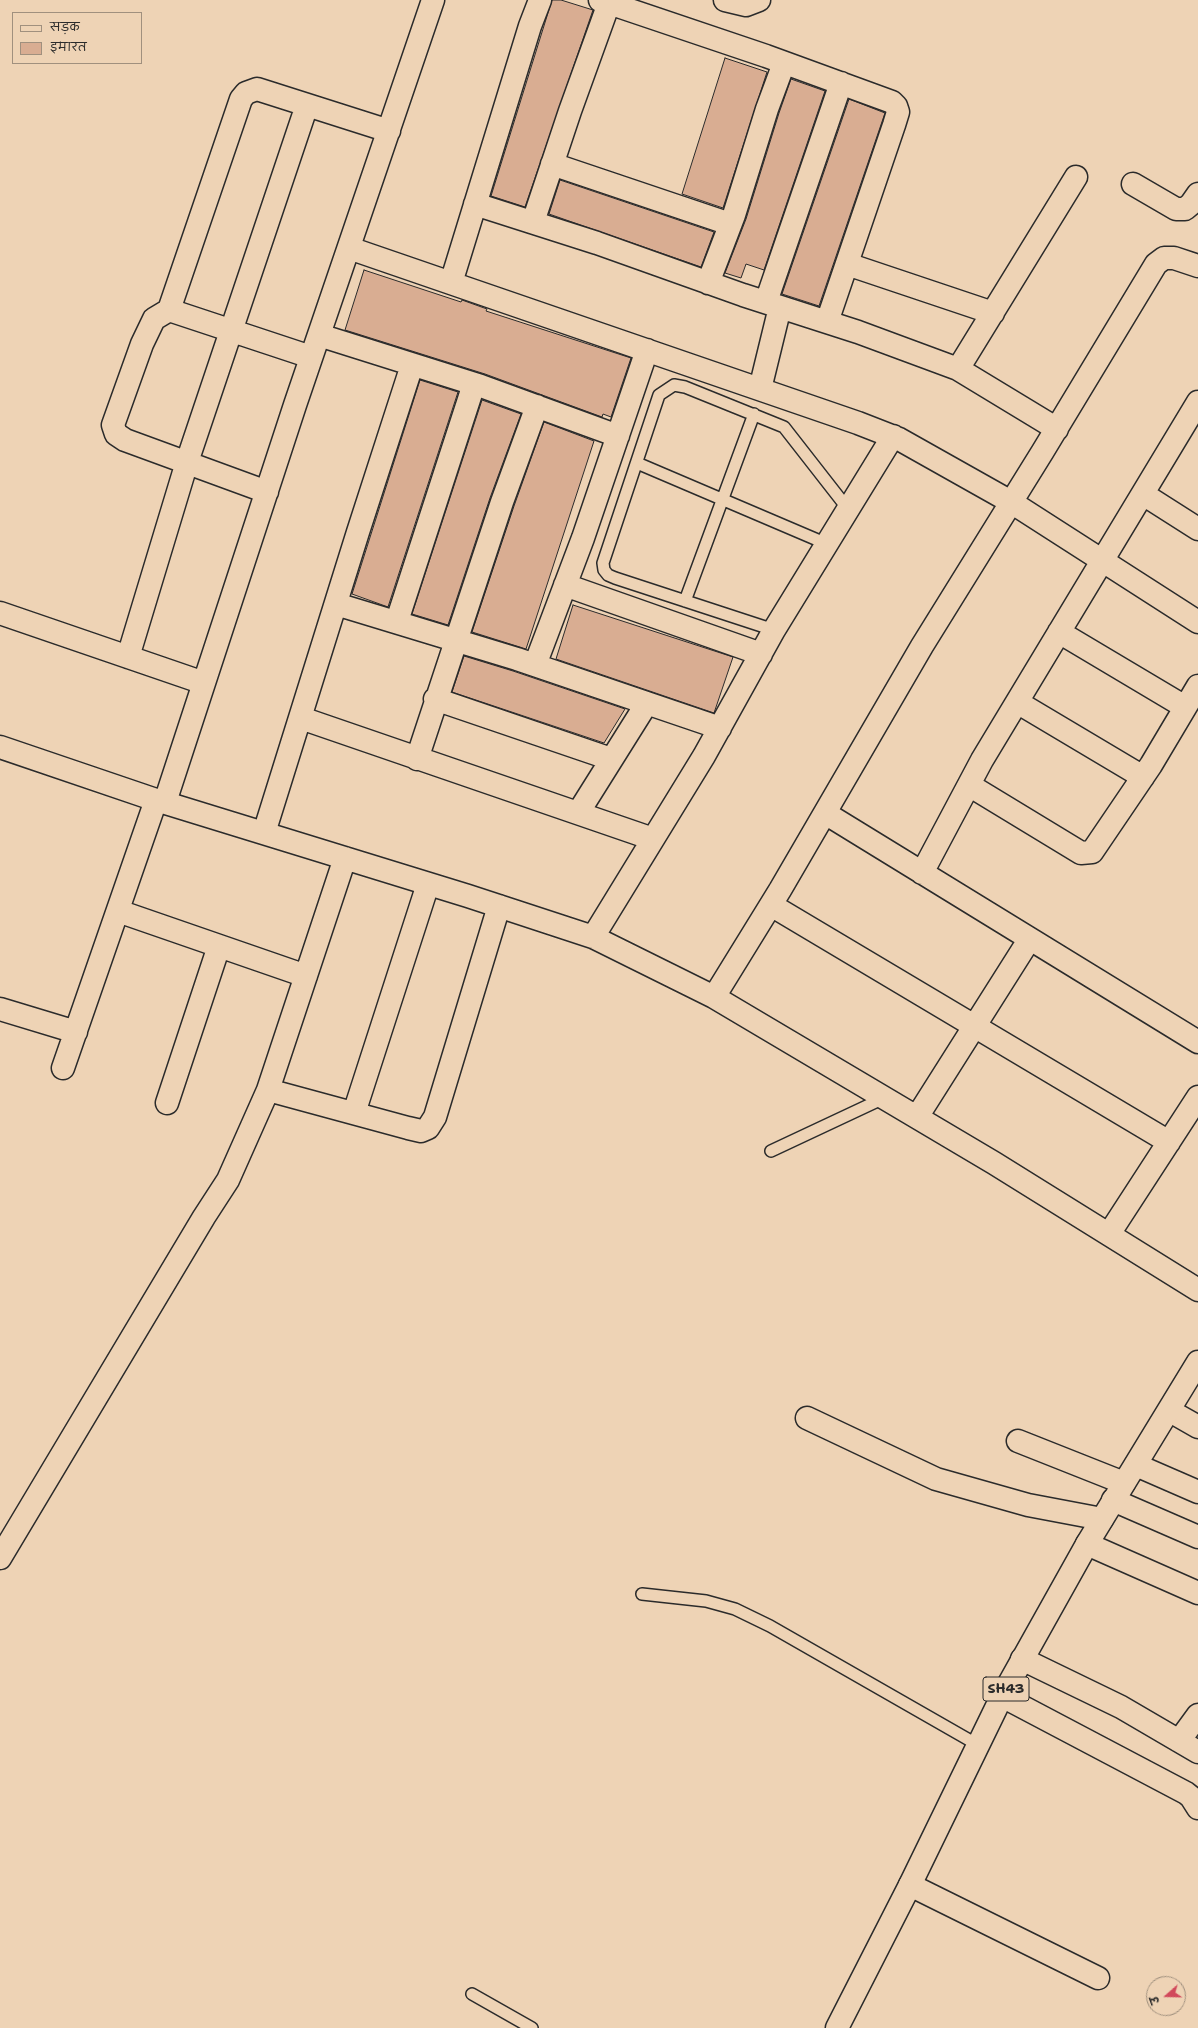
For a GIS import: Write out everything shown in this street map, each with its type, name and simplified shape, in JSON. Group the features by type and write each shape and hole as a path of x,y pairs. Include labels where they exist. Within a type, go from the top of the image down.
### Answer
{"street":[{"path":"63,1068 118,911 204,683 319,336 433,0"},
{"path":"451,282 530,26 540,0"},
{"path":"725,0 746,5 759,0"},
{"path":"533,222 605,1 841,83 892,102 896,106 898,112 827,322"},
{"path":"708,283 730,224 767,109 784,63"},
{"path":"760,389 773,305 841,83"},
{"path":"267,492 125,440 116,434 113,425 142,344 154,319 169,310 241,99 246,93 257,89 388,131"},
{"path":"128,657 187,462 307,105"},
{"path":"552,164 730,224"},
{"path":"958,369 1076,176"},
{"path":"1133,184 1176,208 1185,208 1191,204 1198,194"},
{"path":"475,204 597,243 708,283 858,332 958,369 1056,430"},
{"path":"349,248 893,436 1011,502 1198,622"},
{"path":"714,997 771,905 922,646 1056,430 1156,264 1164,258 1174,258 1198,266"},
{"path":"846,264 993,313"},
{"path":"169,310 312,358"},
{"path":"319,336 474,384 618,436"},
{"path":"535,665 618,436 647,350"},
{"path":"264,833 412,364"},
{"path":"396,621 474,384"},
{"path":"922,873 969,785 1102,560 1143,494 1191,428 1198,402"},
{"path":"417,758 502,502 537,406"},
{"path":"593,937 720,728 774,630 893,436"},
{"path":"1143,494 1198,529"},
{"path":"565,585 761,654"},
{"path":"336,604 396,621 535,665 720,728"},
{"path":"0,613 204,683"},
{"path":"1059,632 1186,707"},
{"path":"969,785 1080,853 1087,854 1096,848 1143,777 1198,686"},
{"path":"436,699 611,759"},
{"path":"1017,702 1143,777"},
{"path":"578,813 647,703"},
{"path":"301,718 653,839"},
{"path":"0,747 160,801 499,906 593,937 714,997 917,1117 1198,1290"},
{"path":"825,813 1198,1042"},
{"path":"0,1558 204,1217 228,1180 268,1090 345,858"},
{"path":"354,1114 428,884"},
{"path":"771,905 1169,1142"},
{"path":"268,1090 421,1131 428,1128 432,1124 499,906"},
{"path":"118,911 306,976"},
{"path":"917,1117 1030,940"},
{"path":"167,1103 219,946"},
{"path":"1,1013 76,1032"},
{"path":"1109,1234 1198,1097"},
{"name":"SH43","path":"837,2028 910,1885 1002,1696 1022,1659 1087,1544 1170,1411 1198,1362"},
{"path":"1170,1411 1198,1427"},
{"path":"807,1418 936,1479 1028,1505 1102,1519"},
{"path":"1018,1441 1119,1492 1198,1537"},
{"path":"1136,1465 1198,1492"},
{"path":"1087,1544 1198,1593"},
{"path":"1022,1659 1121,1707 1198,1752"},
{"path":"1002,1696 1186,1793 1197,1802"},
{"path":"1179,1741 1198,1715"},
{"path":"910,1885 1098,1978"}],"lane":[{"path":"774,630 615,578 608,575 604,570 604,563 660,395 667,388 674,386 685,386 784,427 848,509"},
{"path":"685,601 754,414"},
{"path":"637,463 827,544"},
{"path":"772,1151 884,1098"},
{"path":"642,1594 706,1601 735,1609 770,1626 978,1745"},
{"path":"472,1994 532,2028"}],"building":[{"path":"552,0 561,0 593,10 525,207 491,196"},
{"path":"725,58 767,72 723,208 682,194"},
{"path":"791,79 825,91 764,270 746,264 741,278 725,273 746,219"},
{"path":"849,99 885,113 819,306 782,294"},
{"path":"560,180 714,232 701,267 549,214"},
{"path":"364,270 461,302 462,300 487,309 486,311 631,358 611,417 603,414 602,417 485,374 345,330"},
{"path":"420,380 458,392 388,607 352,594"},
{"path":"482,400 521,414 490,498 448,625 412,614"},
{"path":"544,422 594,441 526,649 472,632"},
{"path":"573,605 733,657 714,713 556,659"},
{"path":"464,656 625,709 604,743 452,692"}]}
